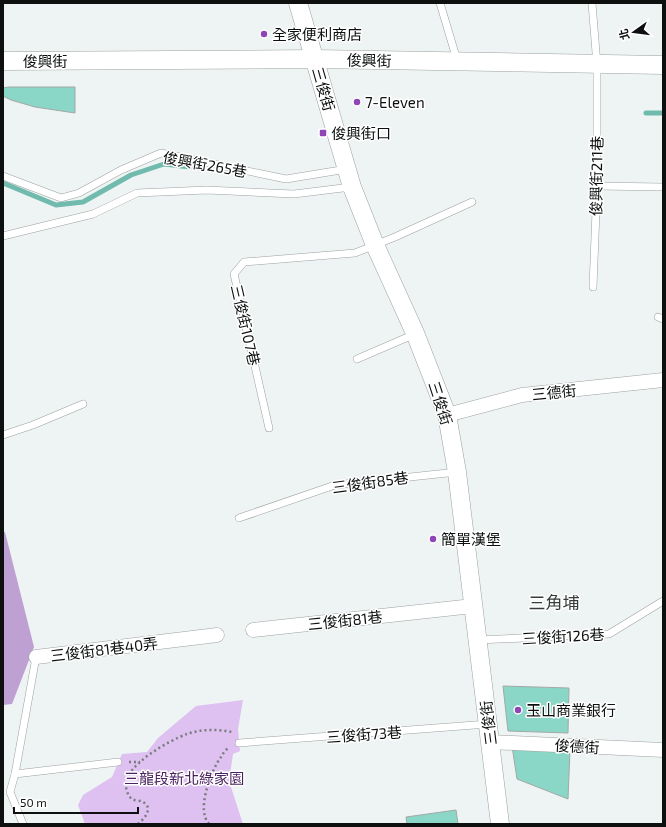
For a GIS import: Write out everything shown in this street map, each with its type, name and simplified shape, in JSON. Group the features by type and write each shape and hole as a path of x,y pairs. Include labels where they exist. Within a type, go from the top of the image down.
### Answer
{"street":[{"name":"三俊街","path":"298,3 352,187 375,245 415,334 447,415 457,472 500,824"},
{"name":"俊興街","path":"3,61 315,59 663,65"},
{"name":"三德街","path":"447,415 522,395 663,380"},
{"name":"三俊街81巷","path":"254,630 473,606"},
{"name":"三俊街81巷40弄","path":"36,657 217,635"},
{"name":"俊德街","path":"490,742 663,750"}],"lane":[{"path":"440,3 458,62"},
{"name":"俊興街211巷","path":"592,3 598,65 597,186 593,287"},
{"name":"俊興街265巷","path":"3,176 61,198 79,193 121,170 161,153 286,179 347,169"},
{"path":"597,186 663,187"},
{"path":"3,236 93,214 137,193 207,190 294,194 352,187"},
{"path":"375,245 472,202"},
{"name":"三俊街107巷","path":"269,428 234,274 244,262 355,253 375,245"},
{"path":"357,359 415,334"},
{"path":"3,435 33,425 83,404"},
{"name":"三俊街85巷","path":"239,518 335,485 457,472"},
{"name":"三俊街126巷","path":"478,640 609,634 663,601"},
{"name":"三俊街81巷40弄","path":"6,792 15,774 36,657"},
{"name":"三俊街73巷","path":"236,743 488,724"},
{"path":"15,774 118,762"},
{"path":"6,792 23,824"}],"path":[{"path":"138,824 145,818 148,812 147,805 143,802 132,800 128,795 126,785 132,769 161,747 187,734 203,730 222,730 232,732 232,738"},
{"path":"209,824 204,815 204,803 212,772 221,756 236,743"}],"green space":[{"name":"三龍段新北綠家園","path":"243,700 238,729 240,751 233,754 229,781 243,824 85,824 78,805 83,795 112,777 122,754 147,752 158,738 196,706"}],"shaded area":[{"path":"3,532 5,532 34,647 12,704 3,705"}],"building":[{"path":"75,87 75,113 35,107 11,100 3,96 3,88"},
{"path":"503,686 569,688 568,733 508,731"},
{"path":"512,746 570,750 568,799 517,779"},
{"path":"456,810 458,824 407,824 406,817"}],"waterway":[{"path":"646,113 663,113"},
{"path":"3,183 56,205 83,202 131,175 164,164 190,167"}],"place":[{"name":"全家便利商店","path":"264,34"},
{"name":"7-Eleven","path":"357,102"},
{"name":"俊興街口","path":"323,133"},
{"name":"簡單漢堡","path":"433,539"},
{"name":"玉山商業銀行","path":"518,710"}],"district":[{"name":"三角埔","path":"554,602"}]}
